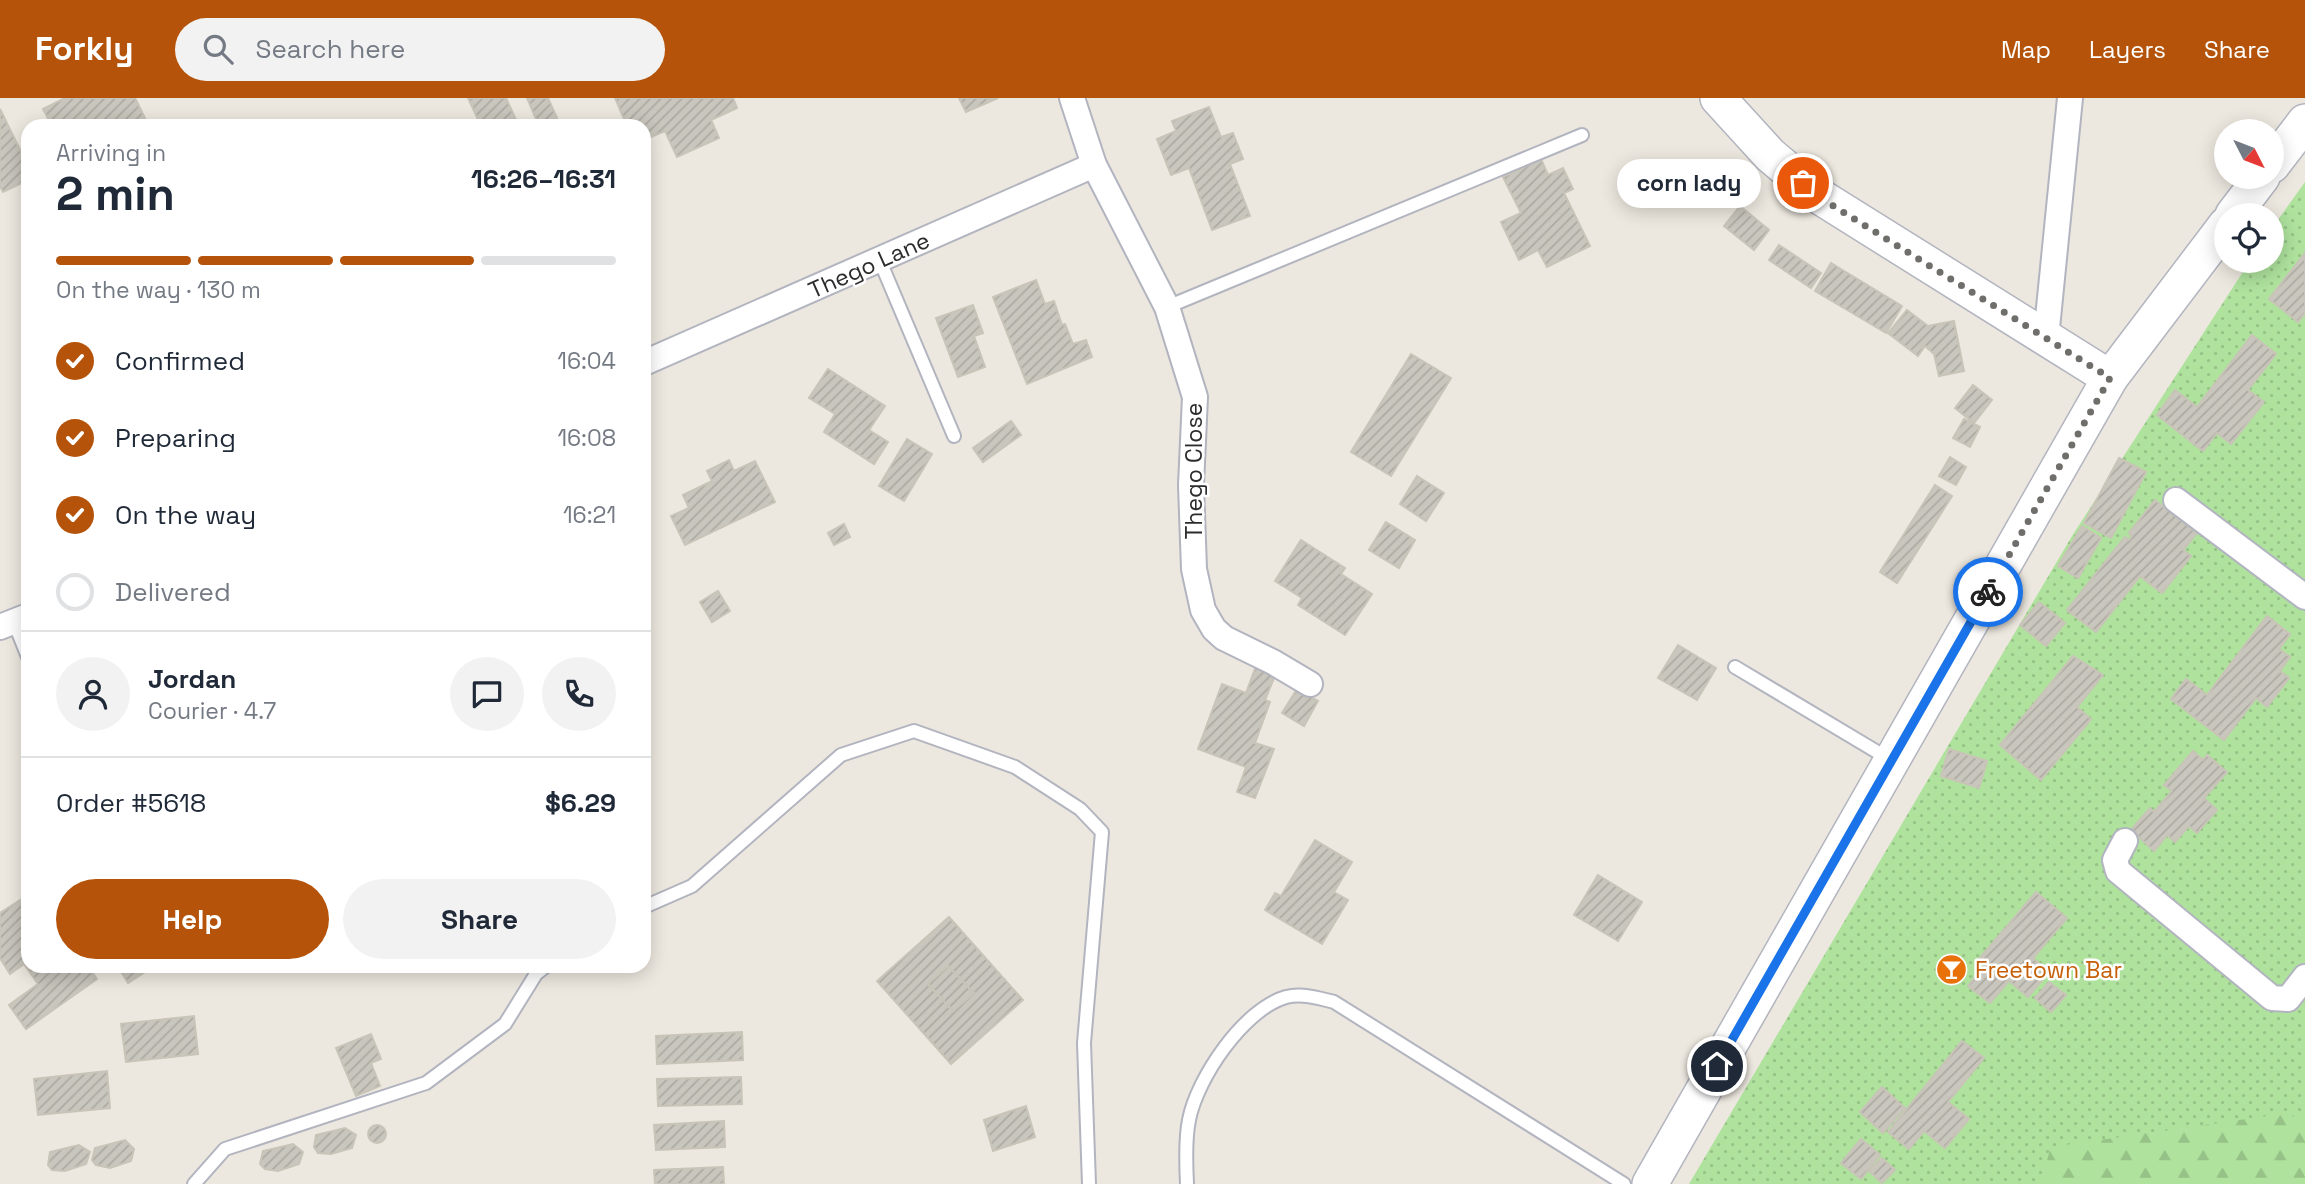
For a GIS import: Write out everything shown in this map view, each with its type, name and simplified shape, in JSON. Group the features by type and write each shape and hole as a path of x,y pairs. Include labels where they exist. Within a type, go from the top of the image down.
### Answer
{"main road":[{"path":"1718,98 1770,155 1819,197 2110,378"},
{"path":"2284,149 2305,122"},
{"path":"2242,203 2253,189"},
{"path":"1650,1184 2110,378 2214,241"}],"street":[{"name":"Thego Close","path":"1072,98 1094,165 1167,307 1195,397 1191,485 1194,556 1203,610 1224,638 1262,655 1310,684"},
{"path":"2046,338 2070,98"},
{"name":"Thego Lane","path":"651,360 1094,165"},
{"path":"2176,500 2305,597"},
{"path":"2125,841 2115,860 2118,872 2272,998 2288,999 2305,977"}],"lane":[{"path":"1167,307 1582,135"},
{"path":"880,261 954,436"},
{"path":"14,622 21,640"},
{"path":"1735,667 1892,761"},
{"path":"651,904 692,886 841,755 914,731 1015,767 1080,809 1102,832 1084,1043 1089,1184"},
{"path":"194,1184 225,1149 426,1083 505,1024 537,973"},
{"path":"1187,1184 1189,1119 1204,1079 1215,1062 1243,1026 1262,1011 1285,997 1310,996 1334,1002 1624,1184"}],"green space":[{"path":"2305,182 2305,1184 1689,1184 2072,536 2242,273 2284,273 2284,211"},
{"path":"2288,1113 2305,1124 2305,1184 2040,1184 2051,1147"}],"building":[{"path":"65,98 135,98 146,119 48,119 43,109"},
{"path":"468,98 506,98 516,119 478,119"},
{"path":"527,98 548,98 557,118 536,119"},
{"path":"615,98 733,98 737,108 711,120 719,138 677,157 665,131 651,137 651,119 624,119"},
{"path":"959,98 998,98 966,112"},
{"path":"1209,107 1221,137 1233,133 1243,159 1230,164 1250,216 1212,230 1189,168 1171,175 1157,139 1176,131 1172,121"},
{"path":"0,109 21,152 21,183 3,192 0,186"},
{"path":"1541,159 1548,175 1563,168 1573,189 1564,193 1590,246 1547,267 1538,250 1519,260 1501,222 1521,213 1503,177"},
{"path":"1740,206 1769,230 1754,250 1724,226"},
{"path":"1779,245 1821,273 1811,288 1769,260"},
{"path":"2305,253 2305,313 2298,322 2269,299"},
{"path":"1831,263 1902,306 1886,333 1815,291"},
{"path":"1036,280 1045,304 1054,301 1062,325 1065,324 1073,344 1086,340 1092,357 1027,384 993,297"},
{"path":"973,305 983,333 974,336 985,367 958,377 936,318"},
{"path":"1907,310 1928,326 1954,321 1964,371 1939,376 1934,354 1925,346 1918,356 1888,333"},
{"path":"2252,335 2276,354 2248,390 2264,402 2231,444 2217,433 2203,451 2157,415 2175,390 2197,407"},
{"path":"1411,354 1451,378 1391,476 1351,452"},
{"path":"828,369 885,406 869,430 888,442 874,464 824,432 835,414 809,398"},
{"path":"1973,385 1992,400 1974,423 1955,408"},
{"path":"1964,419 1980,427 1970,447 1953,438"},
{"path":"1011,421 1021,435 983,462 973,448"},
{"path":"907,439 932,454 904,501 879,486"},
{"path":"1950,457 1966,467 1956,485 1939,476"},
{"path":"2119,458 2146,472 2111,538 2084,523"},
{"path":"729,460 734,471 755,461 775,502 685,545 671,516 689,508 683,495 712,481 707,471"},
{"path":"1417,476 1444,493 1426,521 1400,504"},
{"path":"1935,485 1952,496 1897,583 1880,572"},
{"path":"2155,500 2197,533 2183,550 2191,556 2162,593 2140,576 2096,632 2067,610 2125,537 2129,540 2132,536 2129,533"},
{"path":"1386,522 1415,540 1399,568 1369,550"},
{"path":"844,524 850,537 834,545 828,533"},
{"path":"2082,526 2101,538 2078,578 2058,566"},
{"path":"1301,540 1345,568 1341,574 1372,594 1345,635 1298,605 1302,598 1275,581"},
{"path":"718,591 730,611 712,622 700,602"},
{"path":"2039,602 2065,623 2046,646 2020,625"},
{"path":"2267,616 2290,634 2279,649 2290,657 2280,671 2289,678 2267,707 2256,698 2224,740 2171,699 2186,679 2207,695"},
{"path":"1678,645 1716,668 1697,700 1658,678"},
{"path":"2073,656 2103,675 2077,707 2091,719 2041,780 2000,745"},
{"path":"1256,666 1276,673 1265,700 1270,702 1255,743 1274,749 1255,798 1237,792 1246,767 1198,749 1222,684 1246,693"},
{"path":"1297,689 1318,701 1304,726 1282,713"},
{"path":"1949,749 1987,761 1979,788 1941,776"},
{"path":"2193,751 2203,760 2207,755 2227,772 2204,798 2217,810 2197,833 2189,826 2175,842 2167,835 2154,851 2131,830 2150,808 2154,812 2172,791 2164,785"},
{"path":"1315,840 1352,862 1334,892 1348,900 1322,944 1265,910 1275,893 1281,896"},
{"path":"1598,875 1642,902 1618,941 1574,915"},
{"path":"2036,892 2067,918 2033,958 2049,972 2028,997 2009,981 1990,1003 1968,986 1985,965 1979,959"},
{"path":"21,900 21,966 10,974 0,958 0,913"},
{"path":"949,917 1023,1000 951,1064 877,981","holes":["948,966 974,993 953,1011 928,984"]},
{"path":"948,966 974,993 953,1011 928,984"},
{"path":"30,973 93,973 97,979 26,1029 9,1005 38,984"},
{"path":"122,973 143,973 128,983"},
{"path":"2049,982 2066,995 2051,1012 2035,998"},
{"path":"194,1016 198,1054 126,1062 121,1024"},
{"path":"742,1032 743,1060 657,1064 656,1036"},
{"path":"371,1034 381,1059 371,1063 380,1086 356,1096 336,1048"},
{"path":"1962,1041 1984,1058 1948,1102 1969,1119 1945,1148 1924,1131 1909,1149 1888,1132"},
{"path":"107,1071 110,1108 38,1115 34,1079"},
{"path":"741,1077 742,1104 658,1106 657,1079"},
{"path":"1882,1087 1905,1108 1883,1133 1860,1112"},
{"path":"1026,1106 1035,1137 993,1151 984,1120"},
{"path":"724,1121 725,1147 656,1150 654,1125"},
{"path":"373,1125 381,1125 386,1134 384,1141 373,1143 368,1138 368,1130"},
{"path":"345,1128 356,1135 352,1148 331,1154 318,1153 314,1147 316,1135"},
{"path":"1861,1139 1880,1155 1861,1179 1841,1163"},
{"path":"125,1140 134,1149 131,1161 110,1168 96,1165 92,1160 95,1148"},
{"path":"293,1144 303,1152 299,1164 278,1171 265,1169 260,1164 263,1151"},
{"path":"79,1145 90,1152 86,1164 65,1171 52,1170 48,1165 50,1152"},
{"path":"1882,1158 1895,1170 1882,1183 1869,1171"},
{"path":"723,1167 724,1184 655,1184 654,1170"}],"way so far":[{"path":"1803,183 1819,197 2110,378 1988,592"}],"place":[{"name":"corn lady","path":"1803,183"},
{"name":"Freetown Bar","path":"1952,970"}],"route":[{"path":"1717,1066 1988,592"}]}
